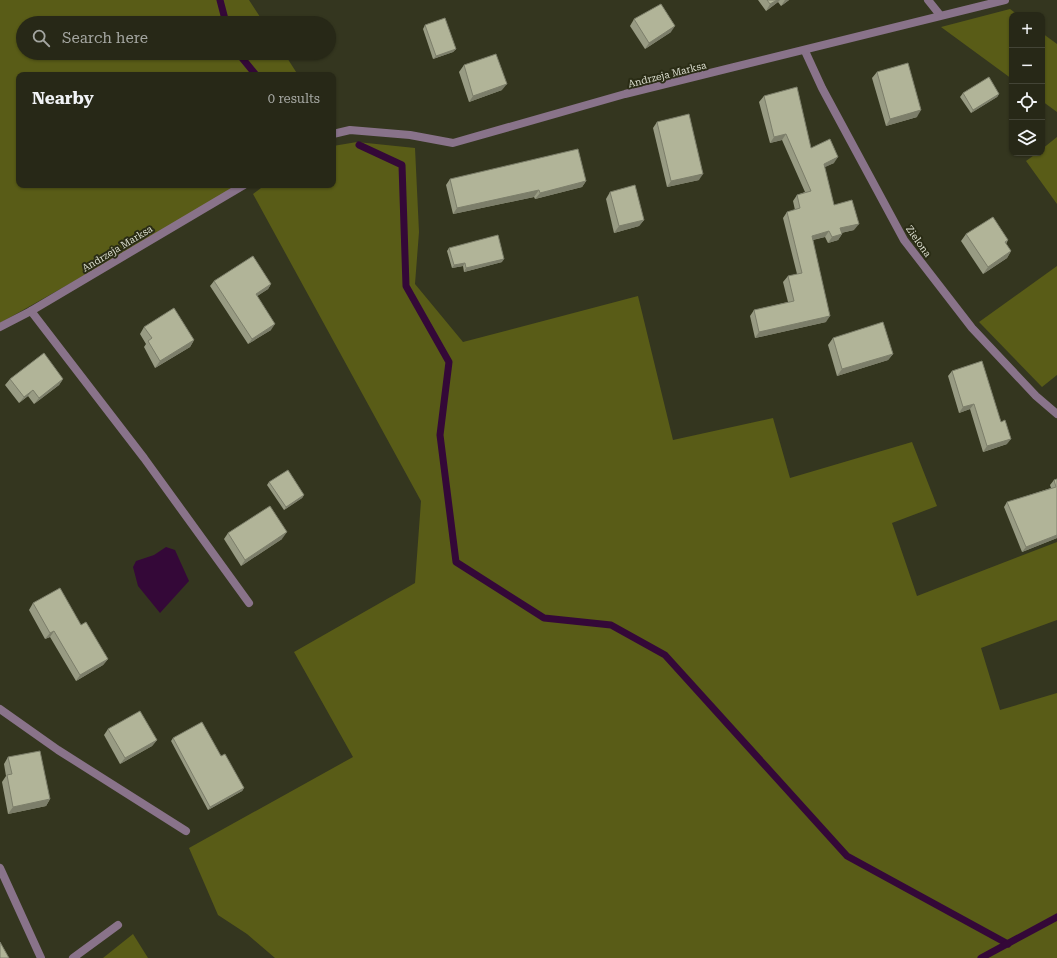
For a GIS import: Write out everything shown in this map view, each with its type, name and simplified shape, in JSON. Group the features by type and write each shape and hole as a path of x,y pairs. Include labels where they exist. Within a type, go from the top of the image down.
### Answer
{"street":[{"path":"928,0 940,15"},
{"name":"Andrzeja Marksa","path":"336,133 350,130 410,135 453,143 625,94 805,51 940,15 1005,0"},
{"name":"Zielona","path":"805,51 822,88 904,240 972,328 1036,396 1057,414"},
{"name":"Andrzeja Marksa","path":"0,327 31,311 239,188"},
{"path":"31,311 144,458 250,603"},
{"path":"0,709 58,750 186,831"},
{"path":"0,868 41,958"},
{"path":"73,958 118,925"}],"shaded area":[{"path":"0,0 249,0 259,16 16,16 16,60 288,60 296,72 16,72 16,188 234,188 213,203 0,323"},
{"path":"1010,9 1014,12 1009,12 1009,77 941,27"},
{"path":"1045,35 1057,44 1057,112 1045,103"},
{"path":"1057,137 1057,204 1026,161 1033,156 1045,156 1045,147"},
{"path":"357,142 415,148 419,232 415,284 463,342 638,296 673,440 773,418 790,478 912,442 937,506 892,523 917,596 1057,542 1057,620 981,648 1000,710 1057,693 1057,958 275,958 247,934 218,915 189,848 353,757 294,652 415,583 421,501 253,194 261,188 336,188 336,146"},
{"path":"1057,266 1057,375 1042,387 979,322"},
{"path":"166,547 175,550 189,581 160,613 138,586 133,567 136,561 154,555"},
{"path":"133,934 148,958 103,958"}],"building":[{"path":"767,0 777,0 770,4"},
{"path":"661,4 675,26 649,43 634,19"},
{"path":"445,18 456,49 436,56 425,25"},
{"path":"496,54 507,84 473,96 464,65"},
{"path":"908,63 921,110 890,119 877,72"},
{"path":"989,77 999,94 973,110 963,93"},
{"path":"797,87 811,148 830,139 838,157 824,164 834,205 852,200 859,224 840,228 842,234 832,237 829,231 812,236 830,316 759,332 754,310 794,301 788,276 802,273 787,212 800,208 797,195 811,191 786,134 774,137 764,96"},
{"path":"689,114 703,174 671,181 657,122"},
{"path":"578,149 586,181 540,193 539,190 457,208 450,179"},
{"path":"635,185 644,220 619,226 610,192"},
{"path":"993,217 1008,240 1005,242 1011,251 988,267 966,234"},
{"path":"498,235 504,259 466,268 465,263 454,265 449,248"},
{"path":"253,256 271,284 256,294 275,324 252,339 214,281"},
{"path":"174,308 194,340 160,361 148,341 152,338 144,327"},
{"path":"883,322 893,354 842,369 833,338"},
{"path":"44,353 63,379 39,398 33,390 24,397 10,379"},
{"path":"982,361 1001,422 1005,420 1011,439 987,446 974,404 963,407 952,371"},
{"path":"288,470 304,495 286,507 269,482"},
{"path":"1057,479 1057,535 1026,547 1007,502 1056,487 1054,480"},
{"path":"270,506 287,532 245,560 228,533"},
{"path":"60,588 81,625 86,622 108,659 80,675 54,631 50,633 33,603"},
{"path":"140,711 157,740 125,758 108,729"},
{"path":"202,722 221,756 225,754 244,788 210,807 173,738"},
{"path":"40,751 50,799 13,807 7,775 12,774 8,757"},
{"path":"0,942 9,958 0,958"}],"waterway":[{"path":"220,0 224,16"},
{"path":"244,60 254,72"},
{"path":"359,145 402,165 406,286 449,362 440,435 456,562 544,618 611,625 665,655 847,856 1008,944"},
{"path":"981,958 1057,917"}]}
